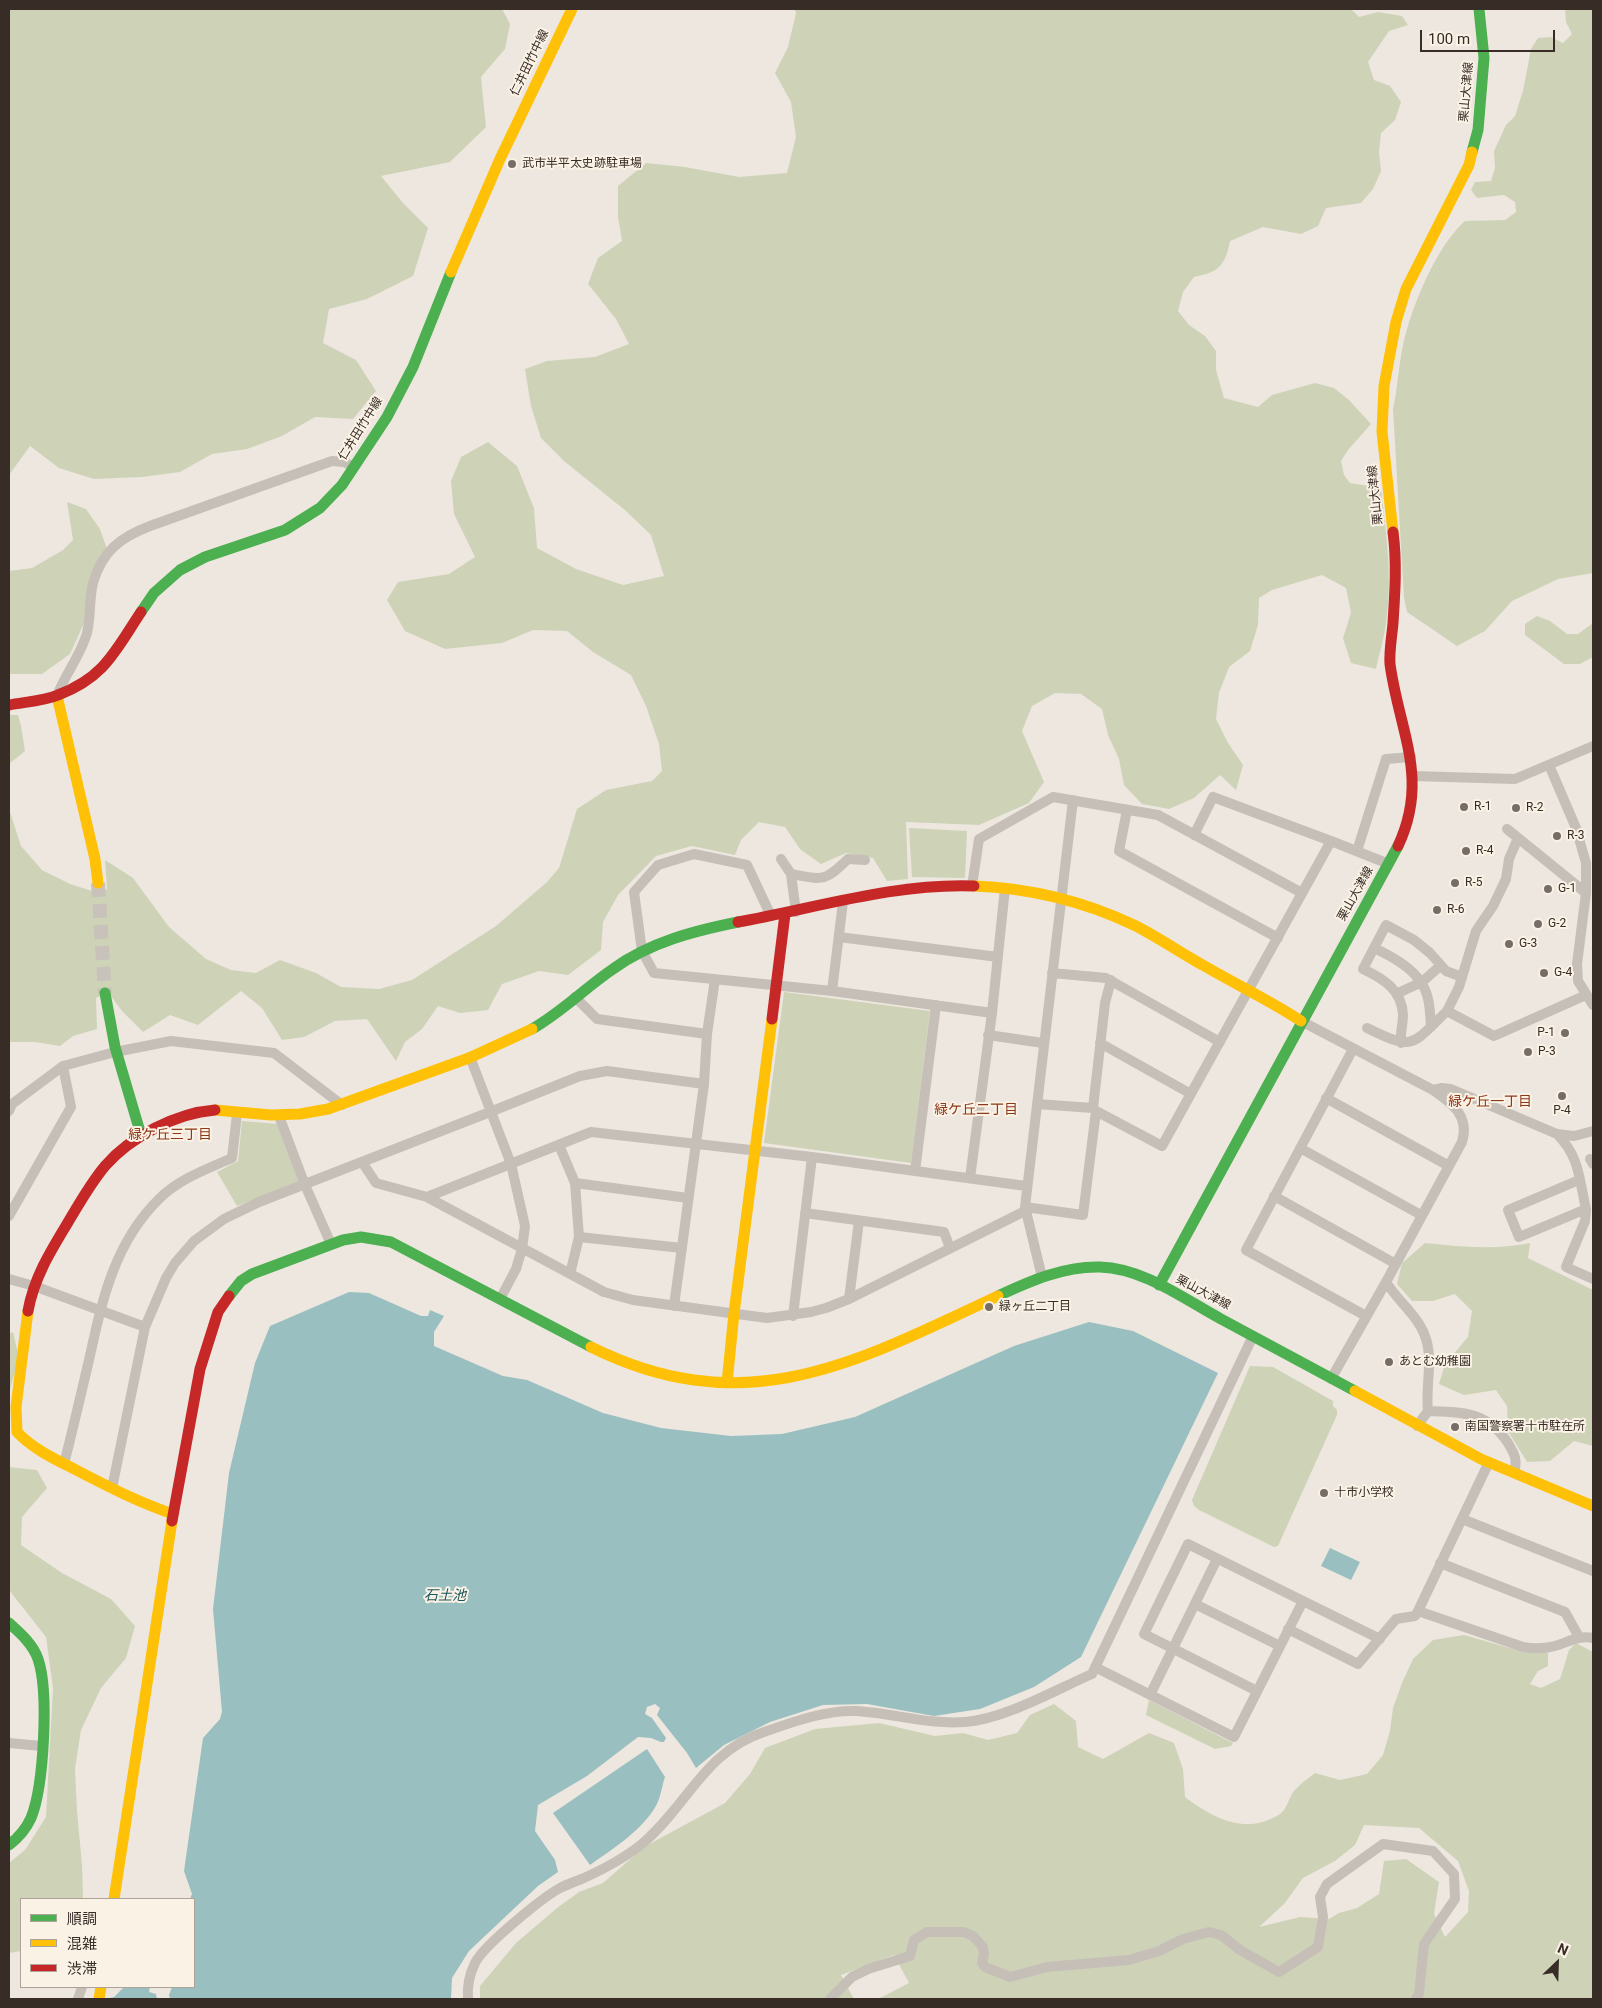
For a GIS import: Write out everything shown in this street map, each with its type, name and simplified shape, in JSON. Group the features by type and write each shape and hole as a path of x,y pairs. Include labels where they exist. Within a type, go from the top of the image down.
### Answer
{"street":[{"name":"仁井田竹中線","path":"9,705 57,696 89,680 106,665 154,593 180,570 205,557 285,530 320,508 342,485 387,417 413,368 470,226 500,158 572,9"},
{"name":"栗山大津線","path":"1479,9 1484,58 1478,130 1469,165 1406,289 1396,322 1384,386 1382,432 1396,555 1390,663 1411,757 1413,776 1412,796 1408,814 1389,864 1301,1021 1159,1285 1417,1426 1489,1462 1593,1506"},
{"path":"98,883 95,859 57,696 63,679 81,648 87,632 93,583 110,549 121,539 150,526 332,461 344,462 354,467"},
{"path":"1413,776 1515,779 1593,746"},
{"path":"1357,851 1386,759 1411,757"},
{"path":"1549,765 1576,828 1586,863 1586,893 1577,964 1578,981 1593,1005"},
{"path":"972,886 979,839 1053,797 1158,815 1302,893"},
{"path":"1194,835 1213,797 1331,840 1389,864"},
{"path":"1042,1277 1025,1209 1026,1186 1073,800"},
{"path":"1126,810 1119,851 1278,938"},
{"path":"1507,829 1586,893"},
{"path":"1367,1028 1401,1043 1415,1041 1447,1011 1462,977 1476,931 1495,902 1506,880 1509,859 1518,838"},
{"path":"1036,1104 1094,1109 1162,1146 1331,840"},
{"path":"771,916 747,865 694,854 658,865 634,892 642,951 654,973 832,991 992,1013"},
{"path":"791,874 819,878 830,876 848,859 865,860"},
{"path":"727,1383 734,1313 776,985 790,913 791,874 780,860"},
{"path":"173,1514 112,1488 64,1464 29,1444 20,1437 16,1429 16,1406 26,1324 34,1286 48,1254 100,1170 118,1153 141,1135 171,1121 224,1110 237,1114 279,1116 306,1114 342,1105 470,1057 498,1046 538,1025 558,1012 610,969 664,941 771,916 899,890 933,886 1005,888 1031,892 1097,909 1130,923 1301,1021 1433,1090 1452,1103 1457,1109 1464,1123 1462,1142 1386,1282 1330,1378"},
{"path":"970,1178 992,1013 1005,888"},
{"path":"832,991 843,902"},
{"path":"1401,1043 1403,1014 1398,993 1391,986 1363,969 1386,925 1414,940 1430,953 1446,971 1462,977"},
{"path":"839,937 998,956"},
{"path":"1374,948 1404,966 1422,982 1428,1003 1431,1027"},
{"path":"1398,993 1422,982 1440,966"},
{"path":"1052,973 1111,980 1220,1042"},
{"path":"674,1306 704,1084 707,1034 715,979"},
{"path":"362,1162 376,1183 427,1197 604,1292 633,1300 767,1318 793,1316 826,1308 849,1299 1025,1209 1083,1215 1100,1043 1105,1003 1111,980"},
{"path":"105,993 107,1017 115,1052 141,1135"},
{"path":"1447,1011 1494,1036 1586,995"},
{"path":"576,997 597,1019 707,1034"},
{"path":"915,1171 936,1005"},
{"path":"988,1035 1043,1043"},
{"path":"9,1111 12,1104 63,1066 115,1052 172,1041 274,1053 342,1105"},
{"path":"1100,1043 1191,1094"},
{"path":"1353,1048 1246,1250 1366,1316"},
{"path":"470,1057 511,1164 525,1226 522,1249 516,1269 500,1298"},
{"path":"9,1216 72,1107 63,1066"},
{"path":"112,1488 145,1326 166,1278 175,1263 194,1241 224,1218 259,1202 592,1072 625,1073 704,1084"},
{"path":"1433,1090 1451,1089 1557,1134 1574,1136 1592,1135"},
{"path":"1326,1098 1449,1166"},
{"path":"64,1464 100,1310 112,1269 134,1228 160,1198 192,1175 232,1158 237,1114"},
{"path":"279,1116 305,1185 331,1244"},
{"path":"427,1197 590,1132 812,1157 1026,1186"},
{"path":"1557,1134 1566,1143 1578,1167 1579,1180 1589,1223 1566,1267 1593,1279"},
{"path":"559,1145 575,1183 579,1237 570,1274"},
{"path":"1300,1148 1421,1215"},
{"path":"793,1316 812,1157"},
{"path":"1579,1180 1508,1210 1520,1238 1586,1209"},
{"path":"575,1183 688,1198"},
{"path":"1274,1196 1396,1264"},
{"path":"806,1213 944,1232 950,1248"},
{"path":"849,1299 859,1221"},
{"path":"114,1898 173,1514 200,1370 218,1312 226,1298 241,1281 252,1274 331,1244 361,1237 374,1238 391,1242 626,1363 680,1377 727,1383 773,1380 816,1372 871,1354 1042,1277 1068,1269 1100,1267 1130,1273 1159,1285"},
{"path":"579,1237 682,1248"},
{"path":"9,1279 34,1286 145,1326"},
{"path":"1386,1282 1425,1336 1429,1355 1426,1395 1428,1411 1417,1426"},
{"path":"468,1999 467,1983 476,1962 494,1942 539,1902 561,1888 613,1864 644,1842 706,1770 726,1752 748,1738 811,1718 839,1712 867,1712 944,1723 984,1719 1092,1674 1253,1336"},
{"path":"1428,1411 1462,1412 1478,1416 1489,1423 1502,1435 1514,1453 1517,1463 1514,1472"},
{"path":"1288,1629 1358,1664 1396,1619 1415,1616 1489,1462"},
{"path":"1462,1519 1593,1571"},
{"path":"1257,1692 1144,1634 1188,1544 1380,1639"},
{"path":"1150,1695 1217,1559"},
{"path":"1440,1563 1565,1612 1579,1637"},
{"path":"1095,1667 1234,1737 1303,1601"},
{"path":"1195,1604 1280,1646"},
{"path":"1418,1611 1523,1647 1540,1648 1554,1646 1579,1637 1593,1638"},
{"path":"9,1624 31,1645 37,1658 44,1688 41,1771 32,1814 23,1831 9,1845"},
{"path":"9,1743 42,1746"},
{"path":"830,1999 852,1977 868,1969 910,1956 914,1940 927,1932 964,1932 973,1936 982,1946 984,1954 982,1963 985,1967 1010,1977 1047,1967 1129,1960 1159,1951 1183,1939 1209,1932 1221,1936 1240,1950 1279,1972 1318,1947 1323,1917 1320,1897 1327,1884 1383,1844 1433,1851 1454,1874 1455,1899 1424,1944 1419,1994 1416,1999"}],"green space":[{"path":"9,9 502,9 510,24 505,49 481,77 486,127 450,162 381,176 403,203 428,228 413,276 367,299 329,309 323,343 356,360 376,391 353,419 315,417 282,436 247,449 212,454 180,472 142,477 94,479 59,468 30,446 9,475"},
{"path":"795,9 1351,9 1359,17 1378,12 1402,16 1408,25 1389,31 1368,62 1374,80 1390,86 1401,102 1395,120 1381,133 1379,152 1381,171 1373,189 1361,203 1326,208 1318,226 1301,234 1263,227 1230,241 1226,256 1220,266 1209,273 1194,277 1183,292 1178,311 1189,325 1205,336 1216,351 1216,370 1224,398 1258,407 1272,395 1315,383 1334,388 1349,400 1371,424 1341,461 1344,475 1350,483 1381,488 1388,556 1389,589 1385,629 1376,669 1351,663 1343,638 1351,613 1346,588 1322,575 1272,590 1259,598 1258,625 1250,651 1229,667 1219,693 1216,719 1228,743 1243,765 1236,790 1220,775 1194,798 1169,809 1142,804 1124,785 1119,759 1108,735 1102,709 1081,694 1055,693 1032,706 1022,731 1044,782 1029,803 979,825 906,822 908,879 887,881 873,858 846,853 821,864 800,849 785,827 759,822 741,840 735,855 692,846 656,856 618,895 603,922 601,950 568,975 539,971 502,984 488,1010 460,1013 438,1006 422,1029 405,1042 396,1061 367,1019 335,1021 304,1037 282,1040 262,1008 241,991 198,1025 170,1015 143,1032 122,1011 108,992 96,998 97,1029 73,1036 60,1046 35,1042 9,1042 9,809 21,846 42,870 70,884 95,892 107,889 105,860 133,878 169,927 206,959 231,970 256,973 280,960 316,973 341,987 379,989 412,980 496,926 547,882 559,868 577,809 606,790 652,781 662,771 659,744 646,706 631,675 593,652 567,631 533,630 502,643 445,649 405,631 387,600 398,582 449,574 475,557 454,514 451,481 461,457 488,442 517,466 534,508 537,548 576,569 623,585 664,576 651,535 626,511 564,461 541,438 531,406 525,369 547,361 595,357 629,344 616,319 588,284 598,258 622,241 618,217 618,186 646,163 685,167 739,177 787,173 796,137 791,102 775,73 788,47 796,13"},
{"path":"1565,9 1593,9 1593,573 1558,579 1512,601 1485,631 1457,646 1407,612 1404,598 1393,409 1401,356 1409,322 1424,283 1443,247 1454,233 1465,221 1505,220 1516,212 1515,202 1504,195 1477,198 1471,190 1475,182 1491,181 1495,168 1494,151 1506,125 1515,116 1523,91 1531,49 1538,38 1551,37 1563,43 1572,34 1566,22"},
{"path":"67,502 86,509 100,529 108,552 85,621 70,654 42,674 9,674 9,571 32,568 63,550 73,540"},
{"path":"1537,616 1550,621 1567,634 1578,634 1593,623 1593,657 1580,664 1564,664 1525,635 1525,624"},
{"path":"9,715 18,715 25,751 9,764"},
{"path":"909,828 967,831 965,878 912,877"},
{"path":"784,992 930,1011 911,1163 764,1143"},
{"path":"242,1121 278,1124 300,1183 237,1206 217,1172 238,1161"},
{"path":"1425,1243 1465,1247 1491,1247 1530,1243 1528,1258 1593,1290 1593,1446 1574,1441 1550,1461 1527,1462 1508,1431 1507,1406 1496,1390 1464,1395 1439,1384 1445,1364 1468,1337 1472,1311 1455,1294 1433,1301 1412,1301 1397,1284 1402,1263"},
{"path":"13,1332 19,1358 9,1393 9,1334"},
{"path":"1250,1366 1273,1367 1333,1401 1333,1406 1337,1410 1337,1415 1278,1546 1274,1547 1199,1510 1194,1506 1192,1500"},
{"path":"9,1467 37,1470 47,1488 22,1517 21,1545 62,1573 111,1599 135,1626 126,1658 101,1688 81,1730 75,1769 83,1898 20,1898 20,1951 9,1953 9,1863 25,1850 46,1817 53,1688 46,1637 9,1590"},
{"path":"1464,1635 1520,1651 1548,1653 1548,1666 1538,1671 1530,1684 1541,1688 1560,1679 1569,1650 1576,1643 1593,1652 1593,1999 878,1999 909,1983 894,1955 841,1975 854,1999 480,1999 480,1986 516,1943 557,1908 579,1892 603,1883 644,1847 725,1803 750,1774 765,1748 815,1729 879,1723 935,1736 963,1733 988,1740 1017,1733 1030,1715 1054,1704 1076,1721 1078,1747 1103,1759 1149,1733 1174,1743 1183,1769 1185,1797 1207,1812 1230,1822 1255,1824 1280,1814 1294,1791 1315,1773 1340,1780 1367,1774 1383,1755 1390,1731 1393,1708 1413,1659 1433,1640","holes":["1364,1825 1419,1828 1458,1861 1469,1891 1468,1912 1445,1937 1434,1914 1439,1882 1406,1859 1384,1861 1379,1894 1357,1908 1339,1913 1329,1919 1300,1917 1259,1927 1284,1904 1303,1878 1335,1861 1355,1845"]},
{"path":"1149,1700 1233,1743 1231,1746 1215,1749 1146,1715"}],"water":[{"name":"石土池","path":"349,1292 369,1293 421,1316 428,1316 430,1310 444,1316 434,1332 434,1346 503,1376 527,1380 603,1413 661,1428 731,1436 782,1434 855,1417 1014,1346 1089,1322 1133,1331 1218,1373 1081,1657 1034,1687 980,1709 934,1716 867,1704 823,1705 770,1722 724,1745 696,1768 687,1753 657,1715 660,1708 655,1704 647,1707 645,1714 652,1718 666,1738 664,1742 638,1737 587,1776 538,1805 535,1831 555,1860 558,1872 538,1886 469,1951 452,1978 451,1999 170,1999 169,1995 172,1988 195,1988 195,1898 190,1898 192,1894 184,1871 203,1738 220,1719 222,1712 213,1609 229,1473 255,1363 270,1326"},
{"path":"1330,1548 1360,1562 1351,1580 1321,1566"},
{"path":"647,1749 665,1777 660,1798 651,1813 636,1830 590,1865 553,1813"},
{"path":"123,1988 150,1988 149,1992 156,1994 157,1999 105,1999 114,1997"}],"tunnel":[{"path":"98,883 105,993"}],"traffic: fast":[{"path":"1472,152 1478,130 1484,58 1479,9"},
{"path":"141,612 154,593 180,570 205,557 285,530 320,508 342,485 387,417 413,367 451,272"},
{"path":"1159,1285 1398,846"},
{"path":"532,1029 613,969 642,952 673,939 705,929 738,922"},
{"path":"105,993 115,1047 141,1135"},
{"path":"229,1296 241,1281 252,1274 343,1240 361,1237 391,1242 591,1347"},
{"path":"998,1296 1035,1280 1073,1269 1100,1267 1132,1273 1163,1286 1355,1391"},
{"path":"9,1623 30,1644 38,1659 44,1715 42,1762 31,1818 19,1836 9,1845"}],"traffic: slow":[{"path":"451,272 500,159 572,9"},
{"path":"1393,532 1382,432 1384,386 1396,322 1406,289 1469,165 1472,152"},
{"path":"57,696 95,859 98,883"},
{"path":"974,886 1037,893 1078,903 1117,917 1145,931 1301,1021"},
{"path":"727,1383 734,1313 772,1019"},
{"path":"215,1110 271,1115 300,1114 328,1109 469,1058 532,1029"},
{"path":"591,1347 647,1370 700,1381 751,1382 800,1375 848,1361 897,1343 998,1296"},
{"path":"28,1311 16,1407 17,1432 54,1459 125,1494 173,1514"},
{"path":"1355,1391 1481,1459 1593,1506"},
{"path":"114,1898 172,1521"},
{"path":"99,1999 101,1988"}],"traffic: jam":[{"path":"1393,532 1395,577 1390,664 1412,776 1412,798 1407,821 1398,846"},
{"path":"9,705 53,697 87,680 116,651 141,612"},
{"path":"738,922 885,892 914,888 974,886"},
{"path":"772,1019 785,914"},
{"path":"28,1311 38,1276 49,1255 94,1180 115,1155 141,1136 170,1121 200,1112 215,1110"},
{"path":"172,1521 200,1369 218,1312 229,1296"}],"place":[{"name":"武市半平太史跡駐車場","path":"512,164"},
{"name":"R-1","path":"1464,807"},
{"name":"R-2","path":"1516,808"},
{"name":"R-3","path":"1557,836"},
{"name":"R-4","path":"1466,851"},
{"name":"R-5","path":"1455,883"},
{"name":"G-1","path":"1548,889"},
{"name":"R-6","path":"1437,910"},
{"name":"G-2","path":"1538,924"},
{"name":"G-3","path":"1509,944"},
{"name":"G-4","path":"1544,973"},
{"name":"P-1","path":"1565,1033"},
{"name":"P-3","path":"1528,1052"},
{"name":"P-4","path":"1562,1096"},
{"name":"緑ヶ丘二丁目","path":"989,1307"},
{"name":"あとむ幼稚園","path":"1389,1362"},
{"name":"南国警察署十市駐在所","path":"1455,1427"},
{"name":"十市小学校","path":"1324,1493"}],"district":[{"name":"緑ケ丘一丁目","path":"1490,1102"},
{"name":"緑ケ丘二丁目","path":"976,1110"},
{"name":"緑ケ丘三丁目","path":"170,1135"}]}
